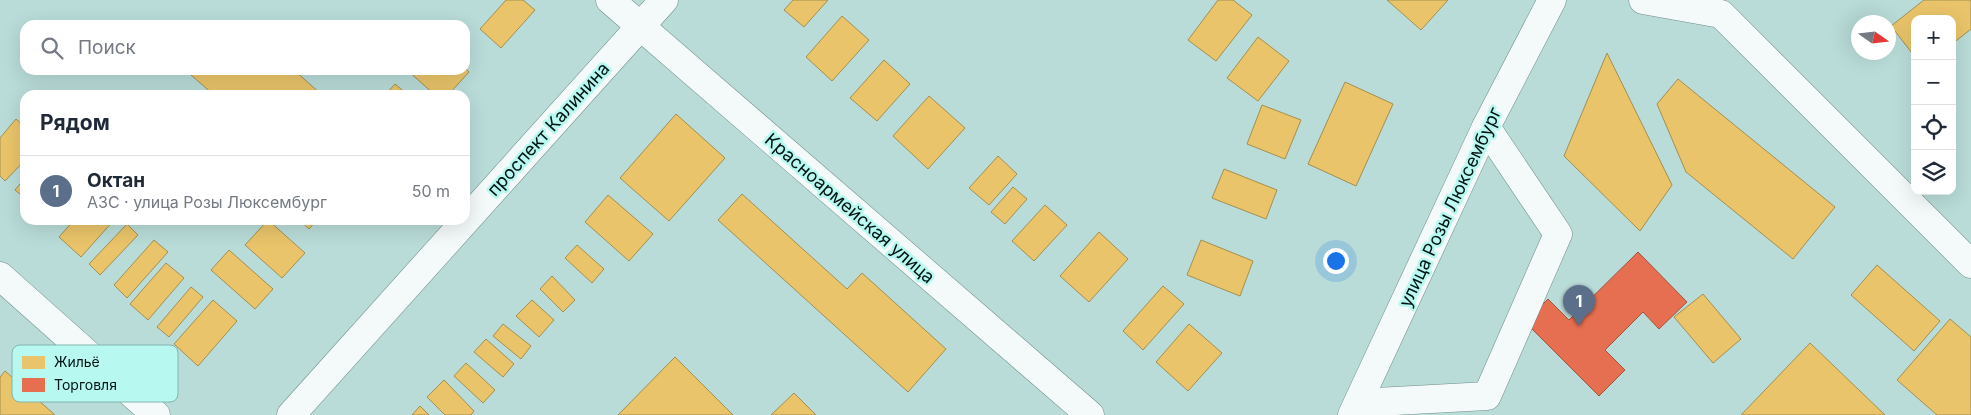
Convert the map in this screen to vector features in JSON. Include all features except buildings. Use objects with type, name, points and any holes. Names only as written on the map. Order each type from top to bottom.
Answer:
[{"type":"street","name":"Красноармейская улица","points":[[610,0],[1090,415]]},
{"type":"street","name":"проспект Калинина","points":[[470,217],[664,0]]},
{"type":"street","name":"улица Розы Люксембург","points":[[1355,409],[1486,127],[1552,0]]},
{"type":"street","points":[[1643,0],[1721,14],[1971,264]]},
{"type":"street","points":[[1355,409],[1487,396],[1558,234],[1486,127]]},
{"type":"street","name":"проспект Калинина","points":[[292,415],[462,225]]},
{"type":"street","points":[[0,276],[77,345]]},
{"type":"street","points":[[141,402],[156,415]]},
{"type":"place","name":"Октан","points":[[1579,326]]}]
